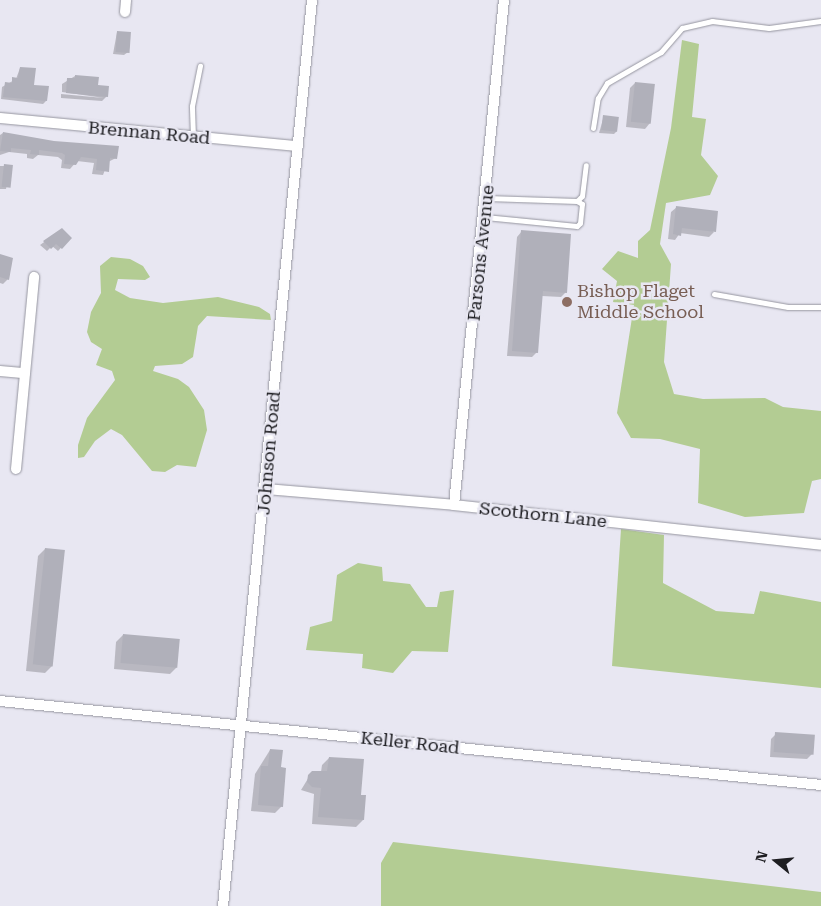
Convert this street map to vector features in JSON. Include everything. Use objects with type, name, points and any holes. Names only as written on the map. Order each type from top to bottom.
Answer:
[{"type":"street","points":[[125,12],[126,0]]},
{"type":"street","name":"Johnson Road","points":[[223,906],[312,0]]},
{"type":"street","name":"Parsons Avenue","points":[[454,505],[487,198],[504,0]]},
{"type":"street","name":"Brennan Road","points":[[0,118],[298,146]]},
{"type":"street","points":[[16,469],[34,276]]},
{"type":"street","points":[[0,371],[25,373]]},
{"type":"street","name":"Scothorn Lane","points":[[265,489],[454,505],[821,545]]},
{"type":"street","name":"Keller Road","points":[[0,701],[821,785]]},
{"type":"lane","points":[[593,128],[598,98],[607,84],[661,52],[682,28],[712,21],[769,28],[821,21]]},
{"type":"lane","points":[[193,137],[192,106],[200,66]]},
{"type":"lane","points":[[577,201],[582,196],[586,165]]},
{"type":"lane","points":[[485,217],[577,226],[580,223],[582,204],[577,201],[487,198]]},
{"type":"lane","points":[[714,294],[788,307],[821,307]]},
{"type":"green space","points":[[682,40],[699,44],[692,117],[706,119],[701,155],[718,176],[710,195],[666,203],[660,244],[671,264],[664,362],[674,394],[703,399],[765,398],[783,407],[821,411],[821,479],[812,481],[804,513],[745,517],[698,503],[700,449],[660,439],[631,438],[617,413],[634,305],[613,302],[617,281],[602,269],[618,251],[638,258],[638,241],[650,230],[671,128]]},
{"type":"green space","points":[[111,257],[130,259],[143,266],[150,277],[145,280],[118,279],[115,290],[130,298],[163,303],[218,297],[259,307],[270,314],[271,320],[207,316],[198,326],[193,357],[182,364],[155,366],[153,371],[178,379],[189,387],[204,410],[207,430],[196,467],[177,465],[165,472],[152,471],[122,435],[111,429],[95,441],[84,457],[78,458],[78,445],[87,418],[115,380],[112,371],[96,365],[102,349],[91,342],[87,332],[91,312],[101,293],[100,266]]},
{"type":"green space","points":[[621,529],[664,535],[663,583],[716,611],[754,614],[760,591],[821,602],[821,688],[612,666]]},
{"type":"green space","points":[[358,563],[382,567],[383,581],[410,584],[426,607],[437,607],[440,592],[454,590],[448,652],[412,651],[393,673],[362,668],[363,654],[306,650],[310,627],[332,621],[337,575]]},
{"type":"green space","points":[[393,842],[821,892],[821,906],[381,906],[381,863]]},
{"type":"building","points":[[117,31],[131,32],[130,53],[116,52]]},
{"type":"building","points":[[20,67],[36,68],[34,85],[49,86],[47,101],[3,97],[5,82],[12,83],[12,77],[18,78]]},
{"type":"building","points":[[75,75],[99,77],[98,85],[109,86],[108,97],[66,93],[67,78],[75,78]]},
{"type":"building","points":[[635,82],[655,84],[651,124],[631,122]]},
{"type":"building","points":[[603,115],[619,117],[617,132],[601,130]]},
{"type":"building","points":[[3,132],[54,141],[119,146],[117,159],[110,158],[109,172],[96,170],[97,159],[81,157],[76,165],[64,164],[65,155],[62,153],[39,150],[39,155],[30,154],[31,150],[11,148],[11,152],[0,151]]},
{"type":"building","points":[[4,164],[13,165],[11,188],[2,187]]},
{"type":"building","points":[[676,206],[718,211],[716,232],[682,228],[681,236],[673,234]]},
{"type":"building","points":[[62,228],[72,238],[62,249],[56,244],[51,249],[43,241]]},
{"type":"building","points":[[521,230],[571,234],[567,293],[543,291],[538,353],[512,351]]},
{"type":"building","points":[[0,254],[13,258],[9,280],[0,277]]},
{"type":"building","points":[[45,548],[65,550],[53,666],[33,664]]},
{"type":"building","points":[[123,634],[180,639],[177,668],[120,663]]},
{"type":"building","points":[[775,732],[815,735],[814,755],[774,752]]},
{"type":"building","points":[[270,749],[283,750],[281,767],[286,768],[283,807],[258,805],[261,766],[268,766]]},
{"type":"building","points":[[329,757],[364,759],[361,795],[366,795],[364,820],[318,817],[321,788],[312,787],[307,782],[308,775],[312,771],[327,771]]},
{"type":"place","name":"Bishop Flaget Middle School","points":[[567,302]]}]
